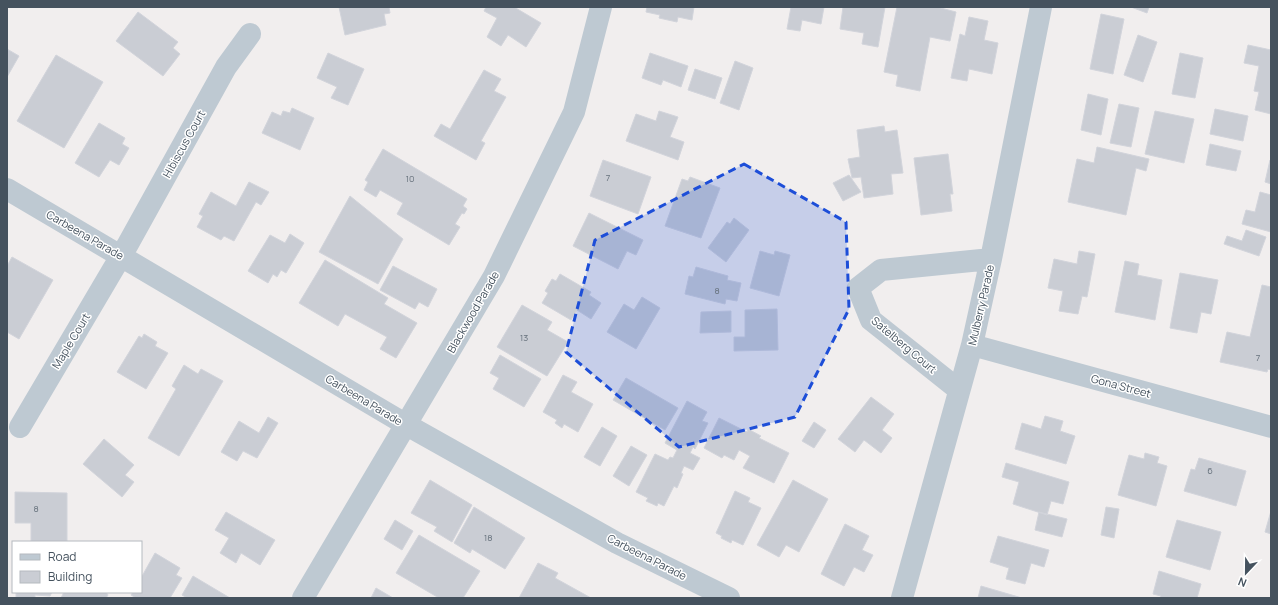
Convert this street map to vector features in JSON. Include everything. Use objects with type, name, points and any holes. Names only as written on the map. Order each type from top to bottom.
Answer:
[{"type":"street","name":"Blackwood Parade","points":[[304,598],[405,424],[494,276],[574,112],[601,7]]},
{"type":"street","name":"Mulberry Parade","points":[[902,598],[972,345],[991,259],[1041,7]]},
{"type":"street","name":"Hibiscus Court","points":[[121,256],[226,67],[250,34]]},
{"type":"street","name":"Carbeena Parade","points":[[7,189],[405,424],[617,543],[729,598]]},
{"type":"street","name":"Maple Court","points":[[20,427],[121,256]]},
{"type":"street","name":"Satelberg Court","points":[[959,390],[871,320],[858,288],[881,270],[991,259]]},
{"type":"street","name":"Gona Street","points":[[972,345],[1271,427]]},
{"type":"highlighted area","points":[[744,164],[846,222],[849,309],[795,417],[679,447],[566,352],[595,240]]},
{"type":"building","points":[[339,7],[389,7],[390,13],[384,14],[386,25],[345,35]]},
{"type":"building","points":[[486,7],[514,7],[541,23],[526,47],[508,35],[501,46],[487,37],[497,18],[484,11]]},
{"type":"building","points":[[647,7],[694,7],[692,20],[678,17],[677,22],[659,18],[660,15],[646,12]]},
{"type":"building","points":[[791,7],[824,7],[821,24],[802,20],[800,31],[787,29]]},
{"type":"building","points":[[843,7],[885,7],[878,47],[862,44],[864,33],[840,29]]},
{"type":"building","points":[[897,7],[937,7],[956,12],[950,41],[930,37],[920,91],[896,86],[898,75],[884,72]]},
{"type":"building","points":[[1131,7],[1149,7],[1147,13]]},
{"type":"building","points":[[138,12],[178,42],[173,48],[180,54],[163,76],[116,41]]},
{"type":"building","points":[[1101,14],[1124,19],[1113,74],[1090,69]]},
{"type":"building","points":[[969,17],[988,21],[984,40],[998,43],[992,74],[969,69],[967,81],[951,78],[960,34],[965,36]]},
{"type":"building","points":[[1138,35],[1157,42],[1143,82],[1124,75]]},
{"type":"building","points":[[1248,45],[1271,50],[1271,114],[1255,110],[1259,92],[1254,91],[1259,66],[1244,63]]},
{"type":"building","points":[[7,49],[19,56],[7,77]]},
{"type":"building","points":[[328,53],[364,69],[348,105],[331,98],[337,87],[317,78]]},
{"type":"building","points":[[650,53],[688,66],[681,87],[663,80],[661,85],[642,78]]},
{"type":"building","points":[[1180,53],[1203,58],[1195,98],[1172,94]]},
{"type":"building","points":[[56,55],[103,82],[64,148],[17,121]]},
{"type":"building","points":[[735,61],[753,68],[739,110],[720,103]]},
{"type":"building","points":[[695,69],[722,78],[715,99],[688,90]]},
{"type":"building","points":[[484,70],[501,79],[494,91],[506,97],[481,141],[485,143],[476,160],[434,136],[441,124],[450,129]]},
{"type":"building","points":[[1088,94],[1108,99],[1101,135],[1081,130]]},
{"type":"building","points":[[1119,104],[1139,108],[1131,147],[1110,143]]},
{"type":"building","points":[[292,108],[314,118],[300,150],[262,133],[272,112],[281,116],[283,111],[290,113]]},
{"type":"building","points":[[1215,109],[1248,116],[1243,141],[1210,134]]},
{"type":"building","points":[[659,111],[678,117],[670,137],[684,142],[678,160],[626,141],[636,114],[656,121]]},
{"type":"building","points":[[1155,111],[1194,119],[1184,163],[1145,154]]},
{"type":"building","points":[[99,123],[125,138],[122,144],[129,148],[119,165],[110,160],[99,177],[75,163]]},
{"type":"building","points":[[884,126],[885,132],[897,130],[903,173],[891,174],[893,194],[864,198],[861,177],[852,178],[848,159],[860,157],[857,130]]},
{"type":"building","points":[[1210,144],[1241,151],[1236,171],[1206,165]]},
{"type":"building","points":[[1097,147],[1149,159],[1146,171],[1136,168],[1126,215],[1068,202],[1077,159],[1094,163]]},
{"type":"building","points":[[383,149],[467,199],[463,206],[467,209],[464,214],[462,213],[455,224],[460,227],[449,245],[397,214],[403,203],[380,190],[376,197],[364,190],[368,182],[365,180]]},
{"type":"building","points":[[948,154],[953,194],[950,194],[952,211],[921,215],[914,158]]},
{"type":"building","points":[[603,160],[651,177],[638,214],[590,196]]},
{"type":"building","points":[[1271,160],[1271,184],[1265,182]]},
{"type":"building","points":[[849,175],[861,192],[843,201],[833,183]]},
{"type":"building","points":[[690,177],[720,188],[701,238],[665,226],[682,179],[688,181]]},
{"type":"building","points":[[249,182],[269,192],[261,205],[256,202],[234,241],[224,236],[221,240],[197,227],[203,216],[199,214],[211,192],[236,206]]},
{"type":"building","points":[[1260,192],[1271,195],[1271,232],[1242,224],[1246,210],[1255,212]]},
{"type":"building","points":[[350,196],[403,239],[378,284],[319,252]]},
{"type":"building","points":[[589,213],[643,240],[636,255],[627,251],[618,269],[573,246]]},
{"type":"building","points":[[734,218],[749,230],[726,262],[708,248],[727,222],[730,224]]},
{"type":"building","points":[[1246,230],[1266,237],[1259,256],[1224,244],[1227,236],[1242,241]]},
{"type":"building","points":[[290,234],[304,243],[286,273],[281,270],[277,277],[273,274],[268,283],[248,271],[270,235],[285,243]]},
{"type":"building","points":[[760,251],[774,255],[775,251],[790,255],[779,296],[750,288]]},
{"type":"building","points":[[1079,251],[1095,254],[1087,297],[1082,296],[1078,314],[1059,311],[1063,291],[1048,288],[1054,259],[1077,264]]},
{"type":"building","points":[[12,257],[53,280],[19,339],[7,332],[7,266]]},
{"type":"building","points":[[325,260],[388,298],[384,304],[417,323],[396,358],[380,349],[387,337],[345,314],[338,326],[299,303]]},
{"type":"building","points":[[1125,261],[1139,264],[1137,275],[1162,280],[1155,320],[1115,312]]},
{"type":"building","points":[[393,266],[437,289],[428,307],[419,302],[415,309],[380,290]]},
{"type":"building","points":[[696,267],[728,276],[727,280],[741,283],[737,301],[726,299],[725,304],[685,294],[689,276],[693,277]]},
{"type":"building","points":[[1180,273],[1218,280],[1211,314],[1201,312],[1197,333],[1170,328]]},
{"type":"building","points":[[560,274],[591,292],[589,295],[601,303],[591,319],[577,310],[571,320],[542,303],[548,293],[545,291],[552,279],[556,281]]},
{"type":"building","points":[[1262,285],[1271,287],[1271,370],[1268,369],[1267,372],[1220,362],[1227,332],[1250,337]]},
{"type":"building","points":[[642,297],[660,308],[636,349],[607,332],[624,304],[634,310]]},
{"type":"building","points":[[522,305],[552,322],[547,330],[568,342],[547,376],[497,347]]},
{"type":"building","points":[[777,309],[778,350],[734,351],[734,337],[745,337],[745,310]]},
{"type":"building","points":[[731,311],[731,332],[700,333],[701,312]]},
{"type":"building","points":[[144,334],[157,342],[155,346],[168,353],[146,389],[117,372],[139,336],[142,338]]},
{"type":"building","points":[[500,355],[541,379],[524,407],[493,389],[499,378],[490,373]]},
{"type":"building","points":[[184,365],[198,374],[201,369],[223,381],[179,456],[148,438],[176,389],[172,386]]},
{"type":"building","points":[[563,375],[577,382],[571,392],[593,404],[578,432],[564,424],[562,428],[555,423],[557,420],[543,412]]},
{"type":"building","points":[[626,378],[678,408],[665,430],[613,400]]},
{"type":"building","points":[[871,397],[894,414],[882,430],[892,438],[881,453],[864,440],[855,452],[838,439]]},
{"type":"building","points":[[687,401],[707,412],[702,421],[708,423],[695,449],[693,447],[690,453],[700,458],[693,470],[684,466],[681,473],[683,474],[677,488],[674,486],[664,506],[658,503],[657,506],[646,501],[648,498],[636,492],[655,454],[668,460],[670,457],[673,458],[677,450],[665,443]]},
{"type":"building","points":[[1045,416],[1063,421],[1060,431],[1075,436],[1066,464],[1015,449],[1022,423],[1041,429]]},
{"type":"building","points":[[268,417],[278,423],[257,458],[243,451],[237,461],[221,452],[239,421],[259,433]]},
{"type":"building","points":[[719,418],[747,432],[748,429],[761,436],[759,438],[789,453],[774,483],[743,468],[750,456],[739,450],[734,460],[724,455],[722,458],[704,448]]},
{"type":"building","points":[[814,422],[826,430],[814,448],[802,441]]},
{"type":"building","points":[[602,427],[617,436],[600,466],[584,457]]},
{"type":"building","points":[[104,439],[134,465],[125,475],[134,482],[122,497],[83,464]]},
{"type":"building","points":[[631,446],[647,455],[629,486],[613,476]]},
{"type":"building","points":[[1145,453],[1159,457],[1157,463],[1167,466],[1156,506],[1118,495],[1129,455],[1144,459]]},
{"type":"building","points":[[1199,458],[1246,471],[1236,506],[1184,491],[1191,469],[1195,470]]},
{"type":"building","points":[[1006,463],[1069,482],[1063,504],[1051,501],[1047,515],[1013,504],[1019,482],[1002,477]]},
{"type":"building","points":[[430,480],[472,505],[452,542],[434,531],[437,527],[411,513]]},
{"type":"building","points":[[793,480],[828,499],[799,552],[786,545],[779,557],[757,545]]},
{"type":"building","points":[[735,491],[750,498],[748,502],[761,508],[743,545],[732,540],[731,543],[721,538],[722,536],[716,533]]},
{"type":"building","points":[[15,492],[67,493],[67,541],[31,541],[31,523],[15,523]]},
{"type":"building","points":[[474,507],[525,538],[505,569],[472,549],[470,553],[454,543]]},
{"type":"building","points":[[1106,507],[1119,509],[1114,538],[1101,535]]},
{"type":"building","points":[[1271,511],[1271,534],[1265,532]]},
{"type":"building","points":[[226,512],[275,540],[260,565],[241,553],[236,563],[220,553],[229,538],[215,530]]},
{"type":"building","points":[[1039,512],[1067,519],[1062,537],[1035,530]]},
{"type":"building","points":[[395,520],[413,531],[402,550],[384,539]]},
{"type":"building","points":[[1177,520],[1221,532],[1210,570],[1166,557]]},
{"type":"building","points":[[845,524],[869,536],[862,550],[873,555],[864,572],[854,567],[844,586],[821,574]]},
{"type":"building","points":[[419,535],[480,571],[463,598],[439,598],[396,573]]},
{"type":"building","points":[[998,536],[1049,550],[1044,567],[1031,563],[1025,584],[1006,579],[1009,568],[990,562]]},
{"type":"building","points":[[155,553],[180,568],[176,575],[182,578],[170,598],[136,598],[131,595],[132,593],[142,593],[142,576]]},
{"type":"building","points":[[538,563],[558,573],[555,578],[591,598],[519,598]]},
{"type":"building","points":[[1159,571],[1201,584],[1197,598],[1160,598],[1161,596],[1153,594]]},
{"type":"building","points":[[193,576],[230,598],[187,598],[182,595]]},
{"type":"building","points":[[981,586],[1022,598],[978,598]]},
{"type":"building","points":[[376,588],[393,598],[371,598]]},
{"type":"building","points":[[16,593],[52,593],[50,596],[35,595],[35,598],[16,598]]},
{"type":"building","points":[[64,593],[107,593],[108,595],[106,598],[61,598]]}]
